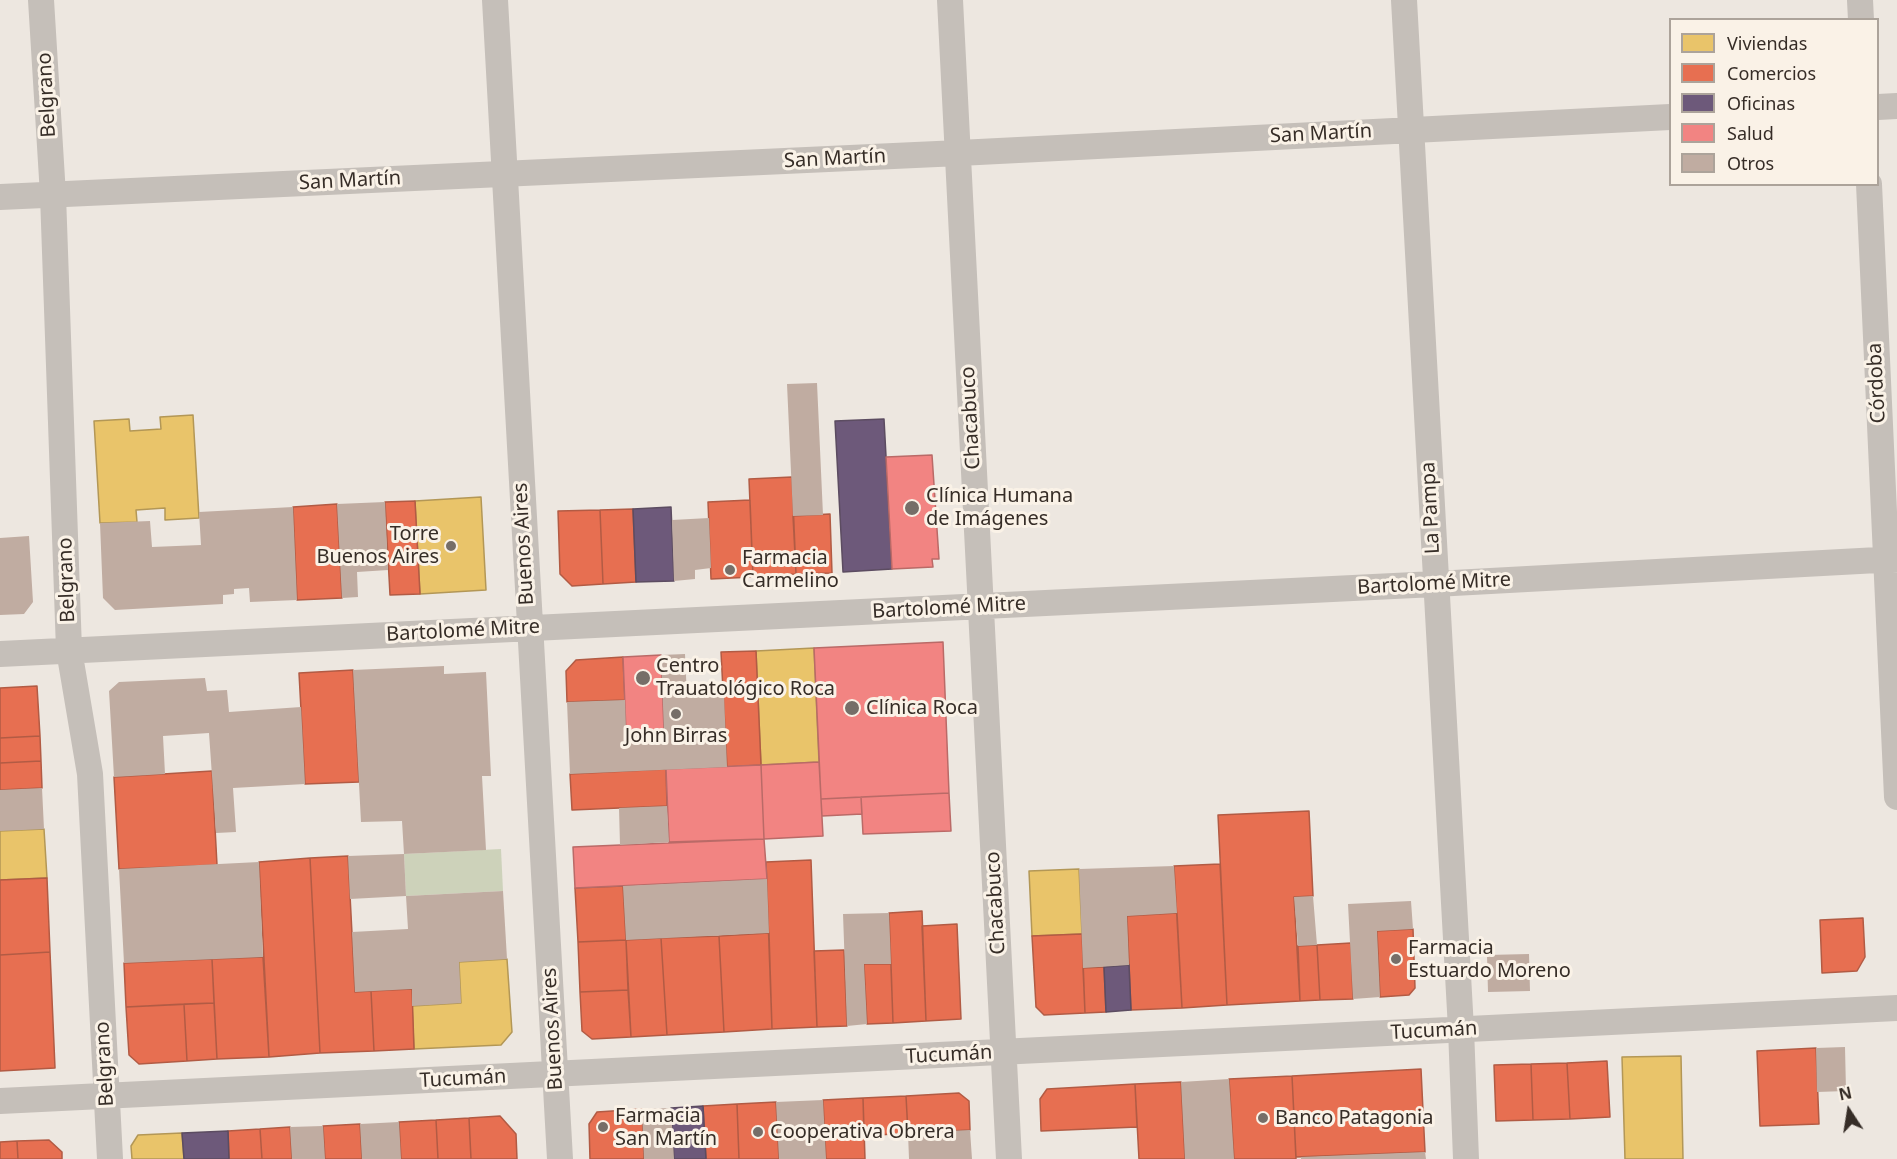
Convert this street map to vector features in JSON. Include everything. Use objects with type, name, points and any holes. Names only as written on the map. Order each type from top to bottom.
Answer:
[{"type":"street","name":"Belgrano","points":[[42,0],[53,195],[69,650],[90,774],[110,1159]]},
{"type":"street","name":"Buenos Aires","points":[[495,0],[528,628],[560,1159]]},
{"type":"street","name":"Chacabuco","points":[[950,0],[1009,1159]]},
{"type":"street","name":"La Pampa","points":[[1404,0],[1461,1029],[1466,1159]]},
{"type":"street","points":[[1860,0],[1861,18]]},
{"type":"street","points":[[1879,107],[1897,106]]},
{"type":"street","name":"San Martín","points":[[0,197],[959,153],[1669,117]]},
{"type":"street","name":"Córdoba","points":[[1869,186],[1891,560],[1897,797]]},
{"type":"street","name":"Bartolomé Mitre","points":[[0,654],[1891,560]]},
{"type":"street","name":"Tucumán","points":[[0,1101],[1897,1008]]},
{"type":"green space","points":[[501,849],[503,891],[406,896],[404,854]]},
{"type":"building: Viviendas","points":[[193,415],[199,518],[165,520],[165,508],[136,510],[137,522],[100,523],[94,421],[129,419],[130,431],[161,429],[160,417]]},
{"type":"building: Viviendas","name":"Torre Buenos Aires","points":[[481,497],[486,590],[420,594],[415,501]]},
{"type":"building: Viviendas","points":[[814,648],[819,762],[761,765],[756,651]]},
{"type":"building: Viviendas","points":[[44,829],[47,878],[0,880],[0,831]]},
{"type":"building: Viviendas","points":[[1079,869],[1082,934],[1032,936],[1029,871]]},
{"type":"building: Viviendas","points":[[507,959],[512,1032],[501,1045],[414,1049],[412,1006],[461,1003],[459,962]]},
{"type":"building: Viviendas","points":[[1681,1056],[1683,1159],[1625,1159],[1622,1057]]},
{"type":"building: Viviendas","points":[[182,1133],[184,1159],[132,1159],[131,1146],[138,1135]]},
{"type":"building: Comercios","points":[[792,477],[796,574],[753,577],[749,479]]},
{"type":"building: Comercios","points":[[750,500],[753,577],[711,579],[708,502]]},
{"type":"building: Comercios","points":[[415,501],[420,594],[390,595],[385,502]]},
{"type":"building: Comercios","points":[[337,504],[342,598],[297,600],[293,507]]},
{"type":"building: Comercios","points":[[633,509],[636,582],[603,584],[600,510]]},
{"type":"building: Comercios","points":[[600,510],[603,584],[572,586],[560,574],[558,511]]},
{"type":"building: Comercios","points":[[830,514],[832,573],[796,574],[793,516]]},
{"type":"building: Comercios","points":[[756,651],[761,765],[727,767],[721,652]]},
{"type":"building: Comercios","points":[[623,657],[625,700],[567,702],[566,671],[576,660]]},
{"type":"building: Comercios","points":[[353,670],[359,782],[305,784],[299,673]]},
{"type":"building: Comercios","points":[[37,686],[40,736],[0,738],[0,688]]},
{"type":"building: Comercios","points":[[40,736],[41,761],[0,763],[0,738]]},
{"type":"building: Comercios","points":[[41,761],[42,788],[0,790],[0,763]]},
{"type":"building: Comercios","points":[[666,769],[667,806],[572,810],[570,774]]},
{"type":"building: Comercios","points":[[212,771],[217,865],[119,869],[114,777]]},
{"type":"building: Comercios","points":[[1309,811],[1313,896],[1294,897],[1300,1001],[1227,1005],[1218,815]]},
{"type":"building: Comercios","points":[[348,856],[355,992],[371,991],[374,1051],[320,1053],[310,858]]},
{"type":"building: Comercios","points":[[310,858],[320,1053],[269,1057],[259,862]]},
{"type":"building: Comercios","points":[[811,860],[817,1027],[772,1029],[766,862]]},
{"type":"building: Comercios","points":[[1220,864],[1227,1005],[1182,1008],[1174,866]]},
{"type":"building: Comercios","points":[[47,878],[50,952],[0,955],[0,880]]},
{"type":"building: Comercios","points":[[623,886],[626,940],[578,942],[575,888]]},
{"type":"building: Comercios","points":[[922,911],[926,1021],[893,1023],[889,913]]},
{"type":"building: Comercios","points":[[1177,913],[1182,1008],[1131,1010],[1127,916]]},
{"type":"building: Comercios","points":[[1863,918],[1865,957],[1857,971],[1822,973],[1820,920]]},
{"type":"building: Comercios","points":[[957,924],[961,1019],[926,1021],[922,926]]},
{"type":"building: Comercios","name":"Farmacia Estuardo Moreno","points":[[1413,929],[1415,988],[1409,995],[1380,997],[1377,931]]},
{"type":"building: Comercios","points":[[769,933],[772,1029],[724,1032],[719,936]]},
{"type":"building: Comercios","points":[[1082,934],[1085,1013],[1044,1015],[1036,1007],[1032,936]]},
{"type":"building: Comercios","points":[[719,936],[724,1032],[667,1035],[661,938]]},
{"type":"building: Comercios","points":[[661,938],[667,1035],[631,1037],[626,940]]},
{"type":"building: Comercios","points":[[626,940],[628,990],[580,992],[578,942]]},
{"type":"building: Comercios","points":[[1351,943],[1353,999],[1320,1000],[1317,945]]},
{"type":"building: Comercios","points":[[1317,945],[1320,1000],[1300,1001],[1298,946]]},
{"type":"building: Comercios","points":[[844,950],[847,1026],[817,1027],[814,951]]},
{"type":"building: Comercios","points":[[50,952],[55,1068],[0,1071],[0,955]]},
{"type":"building: Comercios","points":[[263,957],[269,1057],[217,1059],[212,959]]},
{"type":"building: Comercios","points":[[212,959],[214,1003],[126,1007],[124,963]]},
{"type":"building: Comercios","points":[[864,964],[891,964],[893,1023],[867,1024]]},
{"type":"building: Comercios","points":[[1104,967],[1106,1012],[1085,1013],[1083,968]]},
{"type":"building: Comercios","points":[[412,989],[414,1049],[374,1051],[371,991]]},
{"type":"building: Comercios","points":[[628,990],[631,1037],[592,1039],[582,1031],[580,992]]},
{"type":"building: Comercios","points":[[214,1003],[217,1059],[187,1061],[184,1004]]},
{"type":"building: Comercios","points":[[184,1004],[187,1061],[139,1064],[129,1055],[126,1007]]},
{"type":"building: Comercios","points":[[1816,1048],[1819,1124],[1760,1126],[1757,1051]]},
{"type":"building: Comercios","points":[[1607,1061],[1610,1117],[1570,1119],[1567,1063]]},
{"type":"building: Comercios","points":[[1567,1063],[1570,1119],[1533,1120],[1531,1064]]},
{"type":"building: Comercios","points":[[1531,1064],[1533,1120],[1496,1121],[1494,1065]]},
{"type":"building: Comercios","points":[[1421,1069],[1425,1152],[1296,1157],[1292,1076]]},
{"type":"building: Comercios","name":"Banco Patagonia","points":[[1292,1076],[1296,1159],[1234,1159],[1229,1079]]},
{"type":"building: Comercios","points":[[1181,1082],[1185,1159],[1139,1159],[1135,1084]]},
{"type":"building: Comercios","points":[[1135,1084],[1137,1127],[1041,1131],[1040,1099],[1047,1089]]},
{"type":"building: Comercios","points":[[959,1093],[969,1101],[970,1130],[908,1133],[906,1096]]},
{"type":"building: Comercios","points":[[906,1096],[908,1133],[864,1136],[863,1098]]},
{"type":"building: Comercios","points":[[863,1098],[865,1159],[826,1159],[823,1100]]},
{"type":"building: Comercios","name":"Cooperativa Obrera","points":[[776,1102],[779,1159],[739,1159],[737,1104]]},
{"type":"building: Comercios","points":[[737,1104],[739,1159],[706,1159],[703,1106]]},
{"type":"building: Comercios","points":[[642,1109],[644,1159],[590,1159],[589,1124],[597,1112]]},
{"type":"building: Comercios","points":[[500,1116],[516,1134],[517,1159],[471,1159],[469,1118]]},
{"type":"building: Comercios","points":[[469,1118],[471,1159],[438,1159],[436,1120]]},
{"type":"building: Comercios","points":[[436,1120],[438,1159],[401,1159],[399,1122]]},
{"type":"building: Comercios","points":[[360,1124],[362,1159],[325,1159],[323,1126]]},
{"type":"building: Comercios","points":[[290,1127],[292,1159],[262,1159],[260,1129]]},
{"type":"building: Comercios","points":[[260,1129],[262,1159],[229,1159],[228,1131]]},
{"type":"building: Comercios","points":[[49,1140],[62,1152],[62,1159],[18,1159],[17,1141]]},
{"type":"building: Comercios","points":[[17,1141],[18,1159],[0,1159],[0,1142]]},
{"type":"building: Oficinas","points":[[884,419],[892,569],[843,572],[835,421]]},
{"type":"building: Oficinas","points":[[671,507],[674,581],[636,582],[633,509]]},
{"type":"building: Oficinas","points":[[1129,965],[1131,1010],[1106,1012],[1104,967]]},
{"type":"building: Oficinas","points":[[703,1106],[706,1159],[674,1159],[671,1108]]},
{"type":"building: Oficinas","points":[[228,1131],[229,1159],[184,1159],[182,1133]]},
{"type":"building: Salud","name":"Clínica Humana de Imágenes","points":[[932,455],[939,559],[932,559],[933,567],[892,569],[886,457]]},
{"type":"building: Salud","points":[[943,642],[949,793],[821,799],[814,648]]},
{"type":"building: Salud","name":"Centro Trauatológico Roca","points":[[661,655],[664,730],[626,732],[623,657]]},
{"type":"building: Salud","points":[[819,762],[823,836],[764,839],[761,765]]},
{"type":"building: Salud","points":[[761,765],[764,839],[669,842],[666,769]]},
{"type":"building: Salud","points":[[949,793],[951,831],[863,834],[861,797]]},
{"type":"building: Salud","points":[[861,797],[862,814],[822,816],[821,799]]},
{"type":"building: Salud","points":[[764,839],[767,879],[575,888],[573,847]]},
{"type":"building: Otros","points":[[817,383],[823,515],[793,516],[787,384]]},
{"type":"building: Otros","points":[[385,502],[388,570],[357,572],[358,597],[342,598],[337,504]]},
{"type":"building: Otros","points":[[293,507],[297,600],[250,602],[249,588],[234,589],[234,594],[223,595],[223,604],[115,610],[103,598],[100,523],[150,521],[152,547],[201,545],[199,512]]},
{"type":"building: Otros","points":[[709,518],[711,568],[695,570],[695,579],[674,581],[672,520]]},
{"type":"building: Otros","points":[[29,536],[33,602],[24,614],[0,615],[0,538]]},
{"type":"building: Otros","points":[[685,654],[687,697],[724,695],[727,767],[570,774],[567,702],[625,700],[626,732],[664,730],[661,655]]},
{"type":"building: Otros","points":[[444,666],[444,674],[486,672],[491,776],[482,776],[486,850],[404,854],[402,821],[361,822],[353,670]]},
{"type":"building: Otros","points":[[205,678],[207,691],[227,690],[229,712],[301,707],[305,784],[233,788],[236,832],[216,833],[209,733],[163,736],[165,774],[114,777],[109,691],[119,682]]},
{"type":"building: Otros","points":[[42,788],[44,829],[0,831],[0,790]]},
{"type":"building: Otros","points":[[667,806],[669,842],[620,845],[619,808]]},
{"type":"building: Otros","points":[[404,854],[406,896],[350,899],[348,856]]},
{"type":"building: Otros","points":[[259,862],[263,957],[124,963],[119,869]]},
{"type":"building: Otros","points":[[1174,866],[1177,913],[1127,916],[1129,965],[1083,968],[1079,869]]},
{"type":"building: Otros","points":[[767,879],[769,933],[626,940],[623,886]]},
{"type":"building: Otros","points":[[503,891],[507,959],[459,962],[461,1003],[412,1006],[412,989],[355,992],[352,932],[408,929],[406,896]]},
{"type":"building: Otros","points":[[1313,896],[1317,945],[1298,946],[1294,897]]},
{"type":"building: Otros","points":[[1411,901],[1413,929],[1377,931],[1380,997],[1353,999],[1348,904]]},
{"type":"building: Otros","points":[[889,913],[891,964],[864,964],[867,1024],[847,1026],[843,914]]},
{"type":"building: Otros","points":[[1529,954],[1530,991],[1488,992],[1487,955]]},
{"type":"building: Otros","points":[[1845,1047],[1846,1091],[1817,1092],[1816,1048]]},
{"type":"building: Otros","points":[[1229,1079],[1234,1159],[1185,1159],[1181,1082]]},
{"type":"building: Otros","points":[[823,1100],[826,1159],[779,1159],[776,1102]]},
{"type":"building: Otros","points":[[671,1108],[674,1159],[644,1159],[642,1109]]},
{"type":"building: Otros","points":[[399,1122],[401,1159],[362,1159],[360,1124]]},
{"type":"building: Otros","points":[[323,1126],[325,1159],[292,1159],[290,1127]]},
{"type":"building: Otros","points":[[970,1130],[972,1159],[909,1159],[908,1133]]},
{"type":"building: Otros","points":[[1425,1152],[1426,1159],[1301,1159],[1301,1157]]},
{"type":"place","name":"Clínica Humana de Imágenes","points":[[912,508]]},
{"type":"place","name":"Torre Buenos Aires","points":[[451,546]]},
{"type":"place","name":"Farmacia Carmelino","points":[[730,570]]},
{"type":"place","name":"Centro Trauatológico Roca","points":[[643,678]]},
{"type":"place","name":"Clínica Roca","points":[[852,708]]},
{"type":"place","name":"John Birras","points":[[676,714]]},
{"type":"place","name":"Farmacia Estuardo Moreno","points":[[1396,959]]},
{"type":"place","name":"Banco Patagonia","points":[[1263,1118]]},
{"type":"place","name":"Farmacia San Martín","points":[[603,1127]]},
{"type":"place","name":"Cooperativa Obrera","points":[[758,1132]]}]
